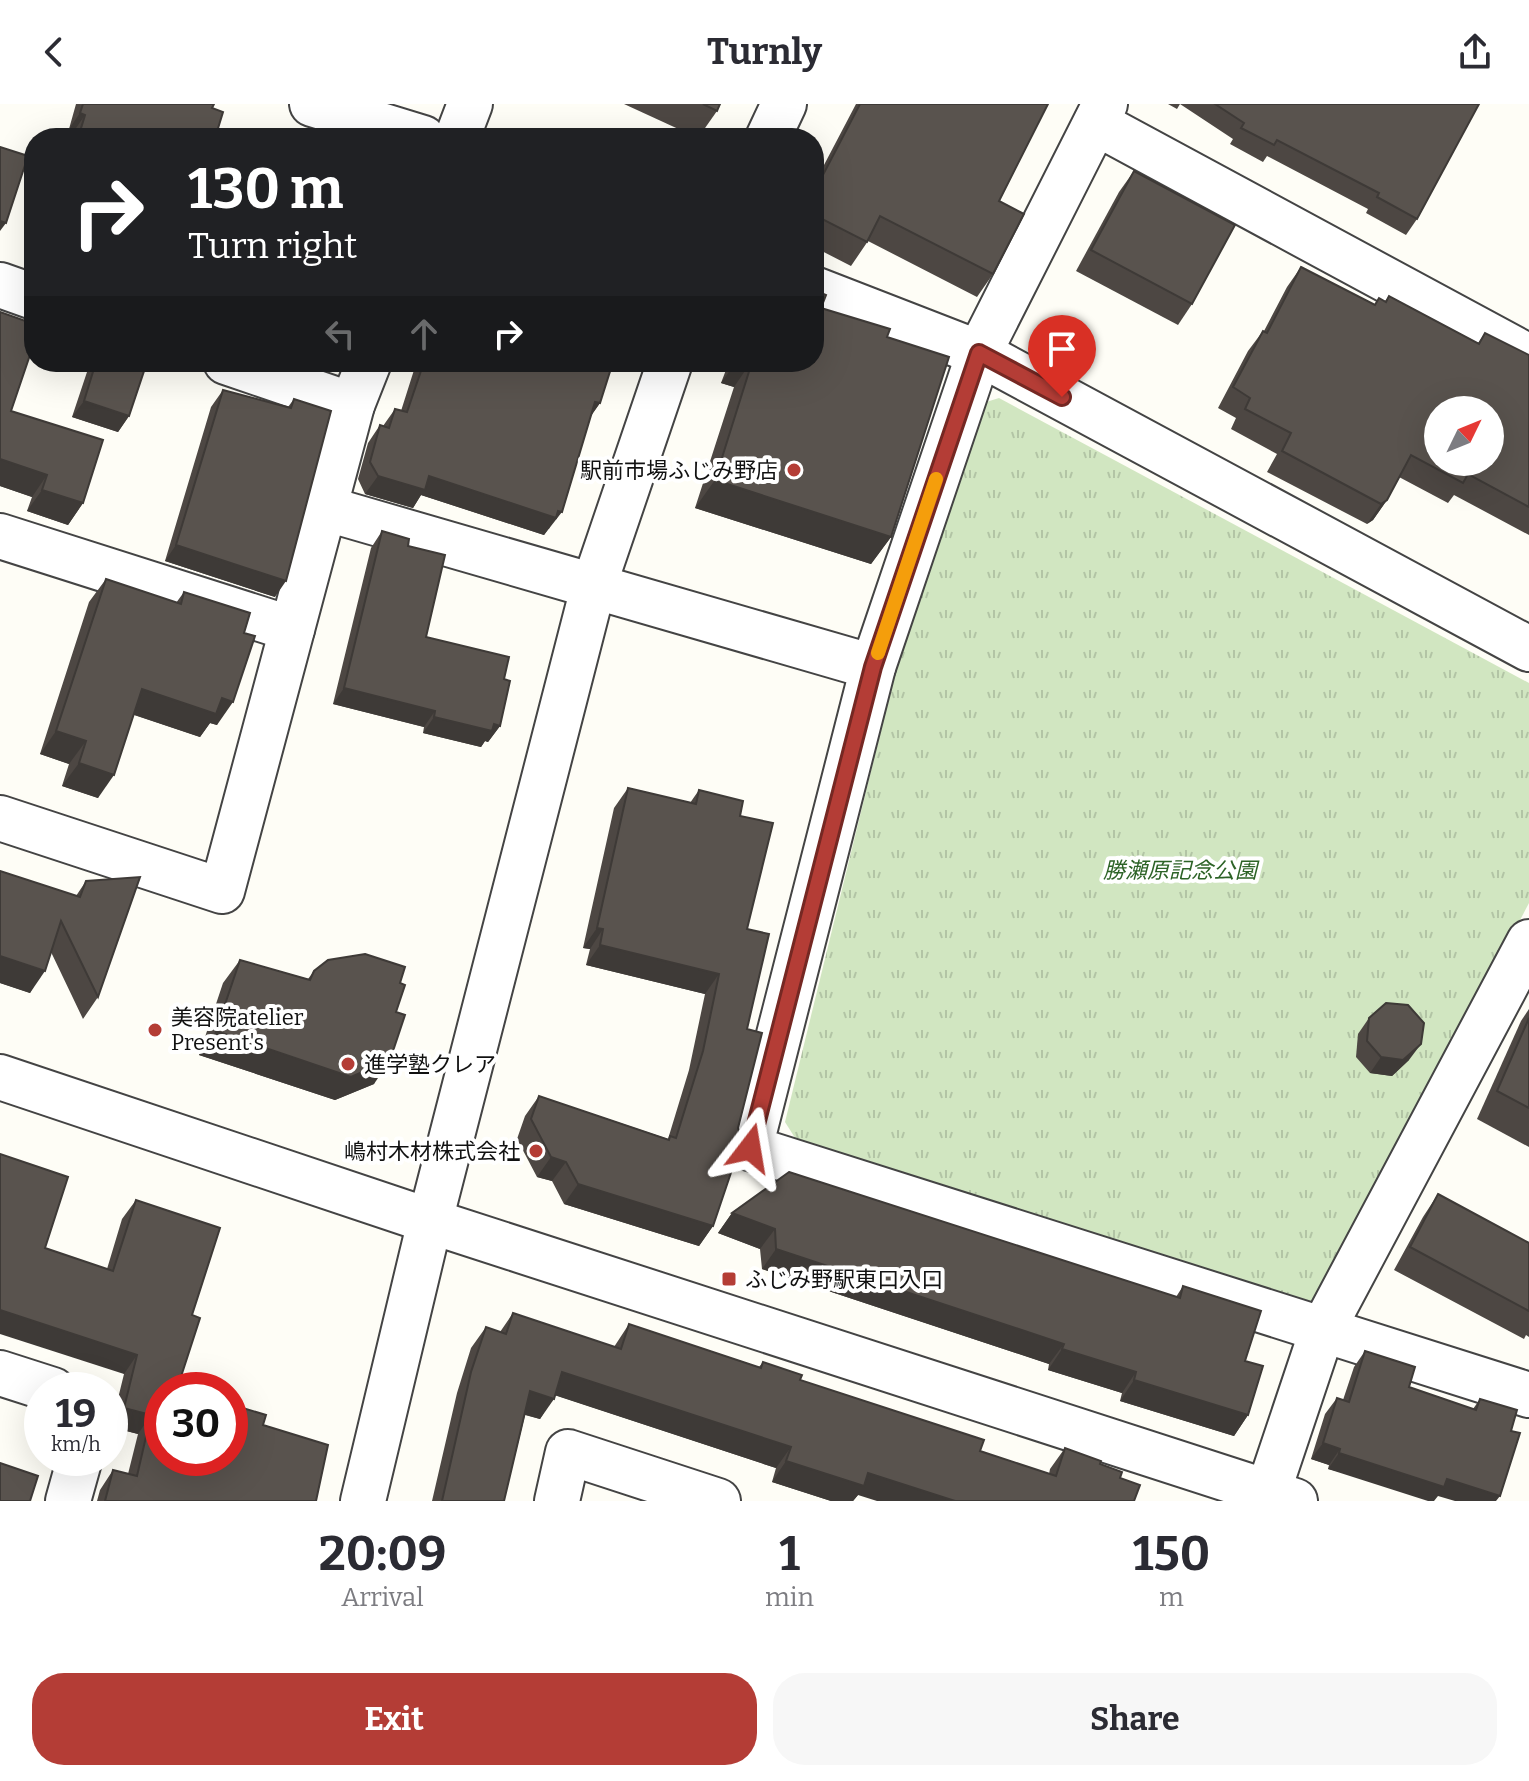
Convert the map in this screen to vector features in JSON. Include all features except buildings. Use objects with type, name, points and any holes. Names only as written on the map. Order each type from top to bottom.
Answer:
[{"type":"street","points":[[312,104],[390,128]]},
{"type":"street","points":[[461,128],[470,104]]},
{"type":"street","points":[[773,128],[784,104]]},
{"type":"street","points":[[1529,357],[1100,114],[979,353],[873,667],[750,1148],[1529,1395]]},
{"type":"street","points":[[0,285],[24,293]]},
{"type":"street","points":[[824,293],[979,353],[1529,649]]},
{"type":"street","points":[[255,372],[352,405]]},
{"type":"street","points":[[0,818],[222,891],[352,405],[365,372]]},
{"type":"street","points":[[363,1501],[430,1221],[593,588],[667,372]]},
{"type":"street","points":[[324,508],[873,667]]},
{"type":"street","points":[[0,536],[292,629]]},
{"type":"street","points":[[0,1077],[1276,1498],[1322,1331],[1529,942]]},
{"type":"street","points":[[0,1373],[24,1381]]},
{"type":"street","points":[[557,1501],[568,1452],[718,1501]]},
{"type":"street","points":[[68,1501],[75,1476]]},
{"type":"green space","name":"勝瀬原記念公園","points":[[999,398],[1529,683],[1529,903],[1321,1296],[1307,1304],[797,1141],[785,1122],[895,673],[983,403]]},
{"type":"slow traffic","points":[[878,653],[936,479]]},
{"type":"place","name":"駅前市場ふじみ野店","points":[[794,470]]},
{"type":"place","name":"美容院atelier Present's","points":[[155,1030]]},
{"type":"place","name":"進学塾クレア","points":[[348,1064]]},
{"type":"place","name":"嶋村木材株式会社","points":[[536,1151]]},
{"type":"place","name":"ふじみ野駅東口入口","points":[[729,1279]]},
{"type":"route","points":[[750,1148],[873,667],[979,353],[1062,397]]}]
